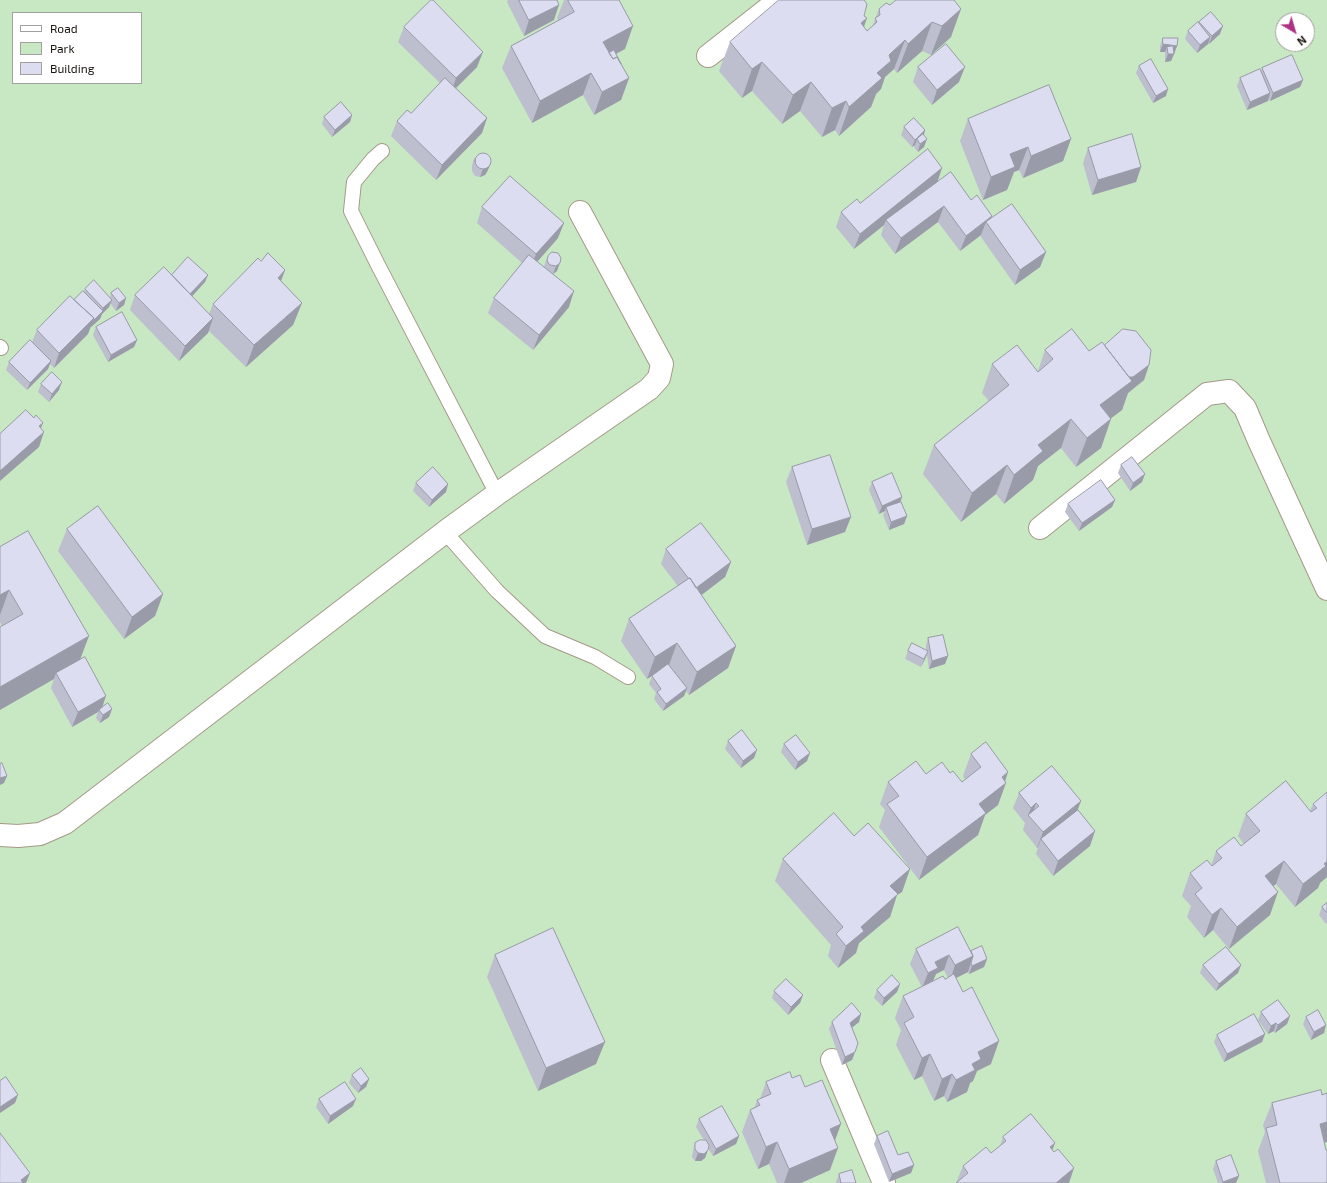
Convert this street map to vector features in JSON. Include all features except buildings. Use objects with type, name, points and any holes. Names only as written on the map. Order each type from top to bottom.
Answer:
[{"type":"street","points":[[708,56],[779,0]]},
{"type":"street","points":[[0,835],[18,836],[40,834],[65,823],[445,532],[497,494],[649,389],[659,378],[662,364],[580,212]]},
{"type":"street","points":[[1040,528],[1207,394],[1229,391],[1245,408],[1327,589]]},
{"type":"street","points":[[832,1060],[884,1183]]},
{"type":"lane","points":[[382,151],[373,159],[354,182],[351,211],[386,282],[497,494]]},
{"type":"lane","points":[[445,532],[497,591],[545,636],[595,657],[628,677]]},
{"type":"green space","points":[[0,0],[1327,0],[1327,1183],[0,1183]]}]
